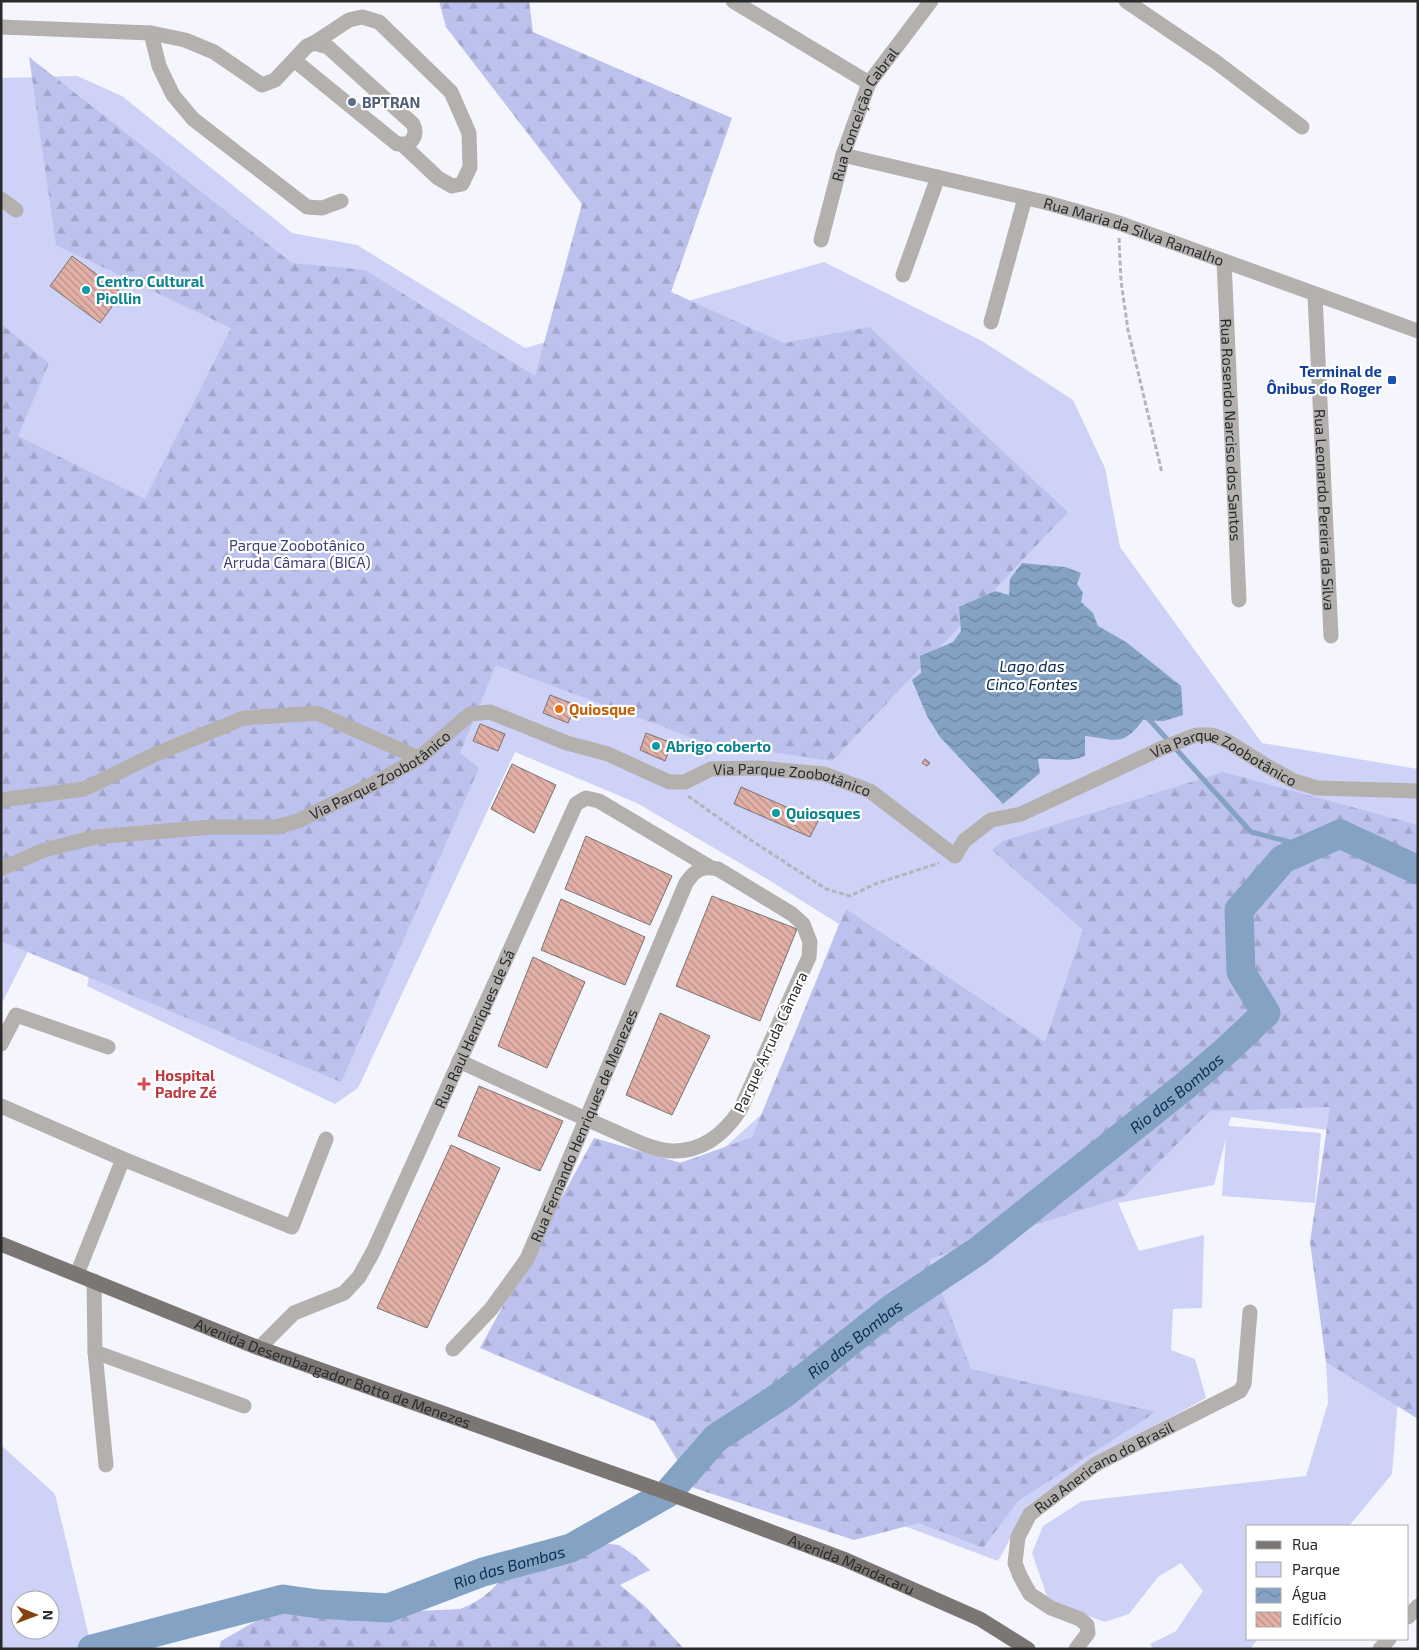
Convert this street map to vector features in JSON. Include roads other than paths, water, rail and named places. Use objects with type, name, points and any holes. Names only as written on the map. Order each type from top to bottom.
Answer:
[{"type":"main road","name":"Avenida Desembargador Botto de Menezes","points":[[1,1244],[259,1348],[668,1493]]},
{"type":"main road","name":"Avenida Mandacaru","points":[[668,1493],[846,1560],[909,1587],[980,1619],[1028,1649]]},
{"type":"street","points":[[733,1],[869,83]]},
{"type":"street","name":"Rua Conceição Cabral","points":[[821,240],[843,155],[869,83],[931,1]]},
{"type":"street","points":[[1126,1],[1216,62],[1302,127]]},
{"type":"street","points":[[1,28],[151,32],[186,40],[214,52],[262,84],[275,80],[294,60],[308,46],[349,20],[362,16],[379,22],[451,92],[469,133],[470,167],[462,184],[452,186],[438,178],[403,145],[387,136],[294,60]]},
{"type":"street","points":[[151,32],[159,66],[172,96],[193,119],[307,207],[322,208],[341,201]]},
{"type":"street","points":[[314,43],[328,47],[413,124],[416,129],[414,139],[403,145]]},
{"type":"street","name":"Rua Maria da Silva Ramalho","points":[[843,155],[1026,198],[1119,223],[1418,331]]},
{"type":"street","points":[[903,275],[938,177]]},
{"type":"street","points":[[991,322],[1026,198]]},
{"type":"street","points":[[1,200],[16,210]]},
{"type":"street","name":"Rua Rosendo Narciso dos Santos","points":[[1224,261],[1239,600]]},
{"type":"street","name":"Rua Leonardo Pereira da Silva","points":[[1315,295],[1331,636]]},
{"type":"street","name":"Via Parque Zoobotânico","points":[[1,869],[44,850],[96,837],[203,828],[276,827],[298,821],[371,786],[419,758],[470,714],[490,712],[567,743],[608,754],[669,782],[685,782],[711,769],[758,768],[824,774],[870,791],[955,856],[964,841],[991,820],[1021,814],[1160,749],[1196,735],[1220,738],[1294,781],[1318,788],[1418,791]]},
{"type":"street","points":[[1,800],[84,789],[156,754],[244,718],[317,714],[419,758]]},
{"type":"street","name":"Rua Raul Henriques de Sá","points":[[259,1348],[294,1313],[344,1293],[359,1277],[373,1252],[576,804],[586,798],[599,801],[708,866]]},
{"type":"street","name":"Rua Fernando Henriques de Menezes","points":[[453,1348],[491,1309],[527,1259],[686,883],[699,868],[708,866]]},
{"type":"street","name":"Parque Arruda Câmara","points":[[459,1061],[652,1147],[672,1151],[693,1148],[709,1141],[727,1128],[740,1110],[809,958],[810,942],[804,924],[792,914],[718,869],[708,866]]},
{"type":"street","points":[[1,1044],[13,1017],[16,1015],[108,1047]]},
{"type":"street","points":[[1,1106],[123,1159],[292,1227],[326,1139]]},
{"type":"street","points":[[77,1274],[123,1159]]},
{"type":"street","points":[[94,1281],[95,1352],[106,1465]]},
{"type":"street","name":"Rua Anericano do Brasil","points":[[1076,1649],[1088,1633],[1087,1625],[1080,1619],[1051,1608],[1030,1594],[1020,1576],[1016,1563],[1018,1537],[1030,1514],[1096,1464],[1240,1391],[1244,1384],[1250,1312]]},
{"type":"street","points":[[95,1352],[244,1406]]},
{"type":"street","points":[[1409,1616],[1418,1606]]},
{"type":"water","name":"Lago das Cinco Fontes","points":[[1022,563],[1065,567],[1081,573],[1077,584],[1083,593],[1081,602],[1093,613],[1098,626],[1126,642],[1181,686],[1183,715],[1164,721],[1143,720],[1129,735],[1118,740],[1085,736],[1085,756],[1079,758],[1067,760],[1038,759],[1040,773],[1003,804],[940,737],[927,716],[912,680],[921,673],[920,656],[953,642],[961,631],[959,607],[995,591],[1009,595],[1010,579]]},
{"type":"waterway","points":[[1146,716],[1251,832],[1309,847]]},
{"type":"waterway","name":"Rio das Bombas","points":[[92,1649],[283,1599],[318,1604],[388,1608],[483,1572],[571,1548],[668,1493],[716,1438],[785,1393],[891,1309],[978,1251],[1185,1086],[1266,1013],[1241,972],[1239,910],[1283,859],[1340,834],[1418,870]]},
{"type":"place","name":"BPTRAN","points":[[352,102]]},
{"type":"place","name":"Centro Cultural Piollin","points":[[86,290]]},
{"type":"place","name":"Terminal de Ônibus do Roger","points":[[1392,380]]},
{"type":"place","name":"Quiosque","points":[[559,709]]},
{"type":"place","name":"Abrigo coberto","points":[[656,746]]},
{"type":"place","name":"Quiosques","points":[[776,813]]},
{"type":"place","name":"Hospital Padre Zé","points":[[144,1084]]},
{"type":"park label","name":"Parque Zoobotânico Arruda Câmara (BICA)","points":[[297,554]]}]
